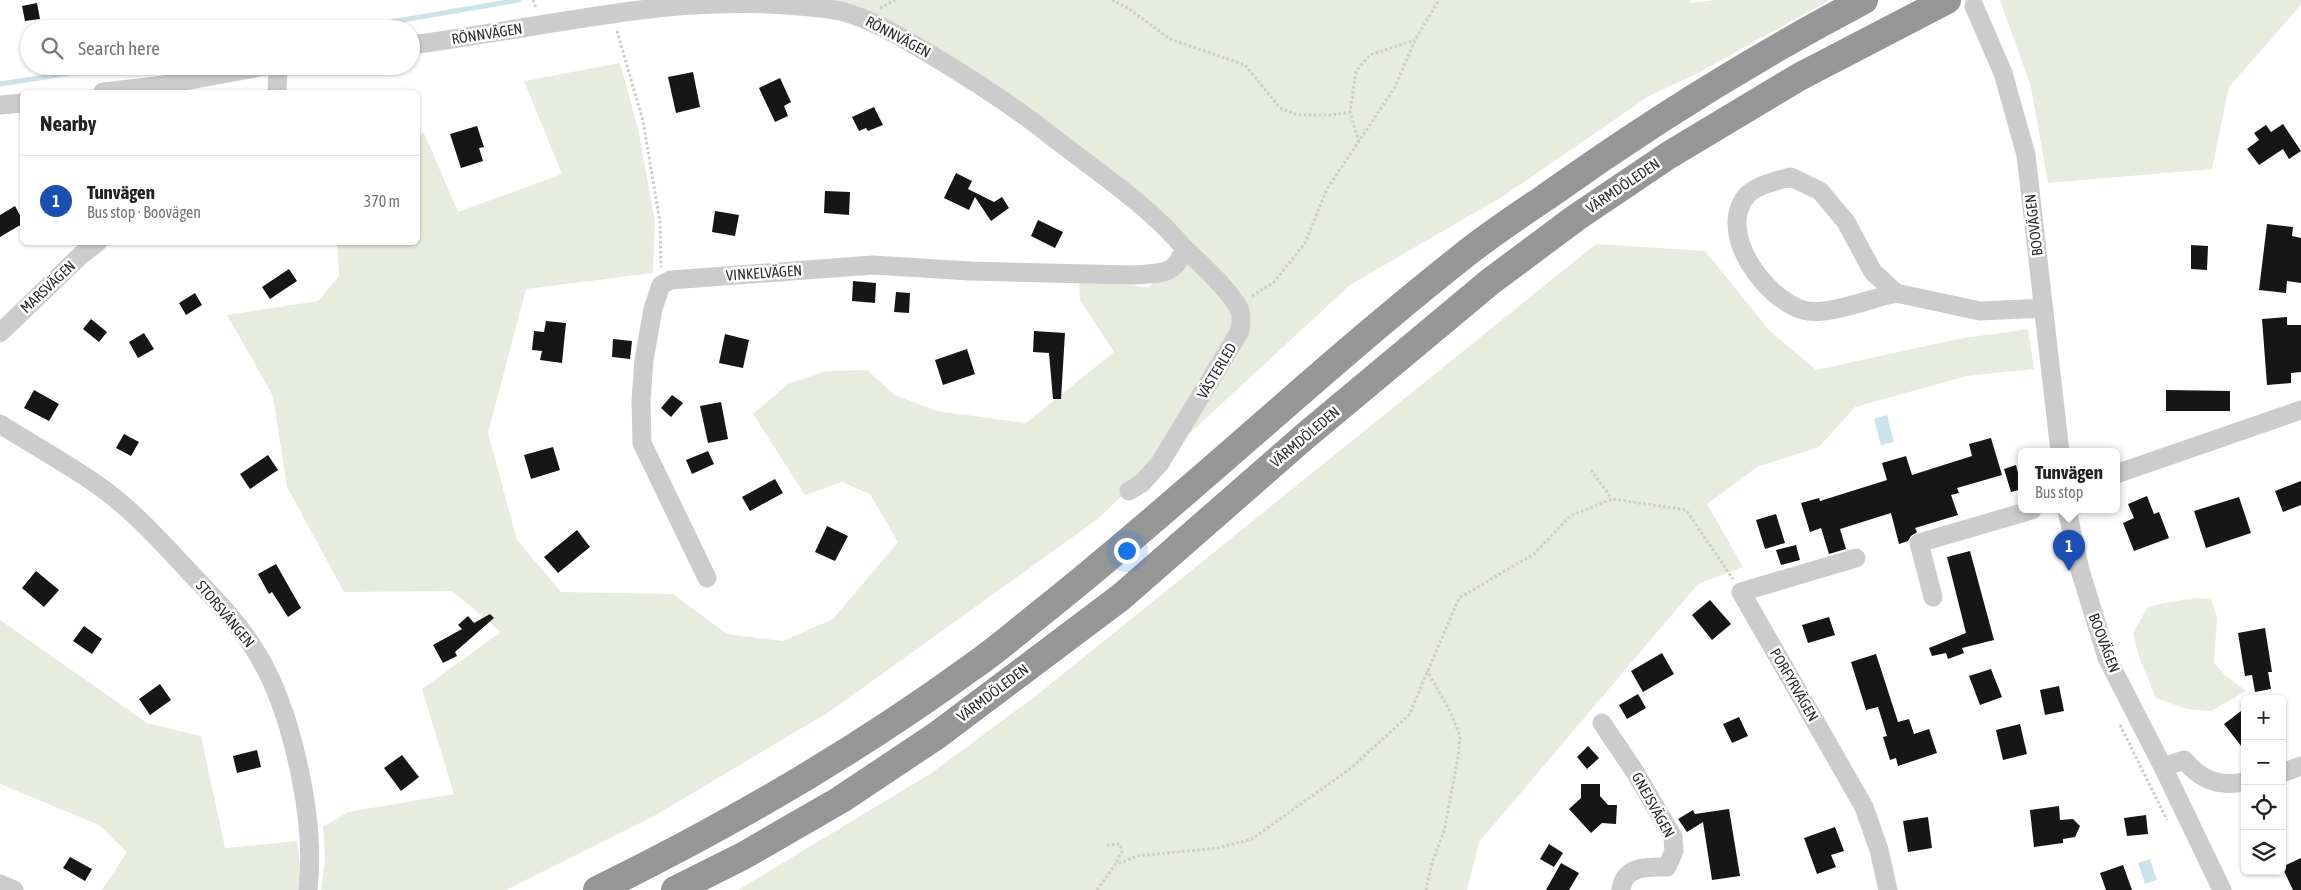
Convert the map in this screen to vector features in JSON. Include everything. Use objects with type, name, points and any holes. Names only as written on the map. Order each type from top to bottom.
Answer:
[{"type":"highway","points":[[597,890],[665,857],[806,777],[891,724],[960,676],[1126,545],[1352,348],[1465,254],[1584,170],[1682,105],[1788,40],[1864,0]]},
{"type":"highway","name":"VÄRMDÖLEDEN","points":[[675,890],[742,856],[840,800],[944,730],[1121,597],[1304,438],[1468,300],[1577,217],[1669,154],[1799,77],[1947,0]]},
{"type":"street","name":"RÖNNVÄGEN","points":[[420,44],[612,14],[679,6],[755,1],[812,5],[841,11],[876,23],[1015,108],[1133,201],[1168,230],[1184,248]]},
{"type":"street","name":"BOOVÄGEN","points":[[1974,6],[2004,73],[2026,155],[2060,448]]},
{"type":"street","points":[[121,90],[157,86],[215,75]]},
{"type":"street","points":[[277,90],[278,75]]},
{"type":"street","points":[[0,105],[20,103]]},
{"type":"street","points":[[1896,293],[1873,272],[1846,222],[1820,191],[1791,177],[1764,185],[1744,197],[1737,214],[1737,232],[1745,254],[1759,277],[1776,294],[1803,310],[1821,313],[1896,293],[1980,311],[2044,308]]},
{"type":"street","name":"MARSVÄGEN","points":[[0,333],[94,245]]},
{"type":"street","points":[[1184,248],[1209,271],[1236,305]]},
{"type":"street","name":"VINKELVÄGEN","points":[[661,285],[671,280],[873,265],[970,271],[1158,274],[1170,271],[1176,266],[1184,248]]},
{"type":"street","points":[[661,285],[653,309],[644,360],[641,401],[642,443],[707,578]]},
{"type":"street","name":"VÄSTERLED","points":[[1129,491],[1142,483],[1160,463],[1236,339],[1241,321],[1240,312],[1236,305]]},
{"type":"street","points":[[2120,473],[2301,410]]},
{"type":"street","name":"STORSVÄNGEN","points":[[0,424],[100,486],[141,520],[211,595],[253,646],[274,687],[294,742],[308,831],[308,890]]},
{"type":"street","points":[[1933,597],[1918,544],[2022,513]]},
{"type":"street","name":"BOOVÄGEN","points":[[2068,513],[2080,570],[2107,658],[2163,767],[2222,890]]},
{"type":"street","points":[[1741,592],[1856,558]]},
{"type":"street","name":"PORFYRVÄGEN","points":[[1741,592],[1864,807],[1880,850],[1888,890]]},
{"type":"street","name":"GNEJSVÄGEN","points":[[1602,723],[1636,772],[1673,837],[1674,851],[1668,867],[1644,867],[1632,871],[1623,880],[1621,890]]},
{"type":"street","points":[[2163,767],[2184,760],[2196,774],[2216,783],[2241,783]]},
{"type":"street","points":[[2286,772],[2301,766]]},
{"type":"street","points":[[0,884],[14,890]]},
{"type":"path","points":[[1112,0],[1128,8],[1170,39],[1245,65],[1280,108],[1297,115],[1332,115],[1350,112]]},
{"type":"path","points":[[1236,305],[1274,282],[1305,243],[1327,189],[1395,87],[1415,40],[1439,0]]},
{"type":"path","points":[[612,14],[643,121],[660,222],[661,285]]},
{"type":"path","points":[[1359,143],[1350,112],[1356,70],[1370,54],[1415,40]]},
{"type":"path","points":[[1591,470],[1612,499]]},
{"type":"path","points":[[1115,865],[1136,856],[1218,848],[1252,839],[1352,768],[1409,715],[1459,598],[1534,554],[1570,516],[1612,499],[1686,510],[1716,552],[1741,592]]},
{"type":"path","points":[[1426,890],[1432,863],[1444,831],[1458,758],[1460,736],[1450,711],[1427,671]]},
{"type":"path","points":[[1097,890],[1122,852],[1120,844],[1107,845]]},
{"type":"shaded area","points":[[836,0],[1690,0],[1691,3],[1716,0],[1829,0],[1700,72],[1649,96],[1505,195],[1350,285],[1095,521],[829,712],[654,816],[506,890],[321,890],[325,860],[323,827],[348,812],[454,794],[422,689],[501,632],[452,591],[344,592],[287,487],[273,396],[227,315],[318,301],[339,276],[337,245],[420,245],[420,135],[424,133],[458,212],[562,174],[524,81],[620,63],[638,128],[655,222],[653,273],[526,289],[488,433],[517,540],[561,592],[673,594],[727,634],[783,641],[833,619],[898,542],[870,494],[842,482],[805,495],[753,414],[788,384],[826,371],[867,370],[895,395],[937,411],[1026,423],[1114,352],[1080,300],[1079,281],[1150,287],[1186,235],[1026,108],[895,24]]},
{"type":"shaded area","points":[[2000,0],[2301,0],[2301,5],[2229,87],[2212,169],[2048,183],[2031,87]]},
{"type":"shaded area","points":[[1596,244],[1705,251],[1770,331],[1816,370],[1958,339],[2028,329],[2034,369],[1967,376],[1855,407],[1819,447],[1757,467],[1707,504],[1743,567],[1698,584],[1479,842],[1467,890],[738,890],[930,774],[1037,695]]},
{"type":"shaded area","points":[[2197,598],[2211,599],[2217,618],[2214,663],[2226,676],[2246,691],[2211,711],[2187,709],[2156,698],[2139,657],[2133,634],[2147,608],[2163,603]]},
{"type":"shaded area","points":[[0,620],[147,723],[201,736],[225,848],[297,841],[302,880],[299,890],[102,890],[127,852],[99,825],[0,784]]},
{"type":"water","points":[[1887,415],[1894,442],[1881,445],[1874,419]]},
{"type":"water","points":[[2150,859],[2157,880],[2145,884],[2138,863]]},
{"type":"building","points":[[37,3],[40,19],[25,20],[22,6]]},
{"type":"building","points":[[693,72],[700,107],[676,113],[668,77]]},
{"type":"building","points":[[780,78],[791,102],[784,106],[788,116],[775,122],[759,88]]},
{"type":"building","points":[[874,107],[883,125],[868,131],[866,128],[859,131],[852,117]]},
{"type":"building","points":[[2283,124],[2301,151],[2289,159],[2283,149],[2259,165],[2247,149],[2259,140],[2254,133],[2266,125],[2271,132]]},
{"type":"building","points":[[477,126],[484,147],[479,148],[483,161],[461,168],[450,134]]},
{"type":"building","points":[[956,173],[972,181],[968,189],[994,202],[1002,197],[1009,208],[991,221],[975,197],[969,210],[944,198]]},
{"type":"building","points":[[825,191],[850,192],[849,215],[824,213]]},
{"type":"building","points":[[15,206],[20,215],[20,225],[0,237],[0,215]]},
{"type":"building","points":[[715,211],[739,215],[735,236],[712,232]]},
{"type":"building","points":[[1038,220],[1063,232],[1055,248],[1031,236]]},
{"type":"building","points":[[2267,224],[2293,227],[2292,236],[2301,238],[2301,283],[2287,281],[2286,293],[2259,290]]},
{"type":"building","points":[[2191,245],[2208,246],[2207,270],[2191,269]]},
{"type":"building","points":[[289,269],[297,281],[270,299],[262,287]]},
{"type":"building","points":[[853,281],[876,283],[875,303],[852,301]]},
{"type":"building","points":[[896,292],[910,293],[909,313],[894,312]]},
{"type":"building","points":[[195,293],[202,305],[186,315],[179,303]]},
{"type":"building","points":[[2287,317],[2287,325],[2301,325],[2301,372],[2291,373],[2291,383],[2267,385],[2262,319]]},
{"type":"building","points":[[91,319],[107,332],[99,342],[83,329]]},
{"type":"building","points":[[546,321],[566,323],[562,363],[540,360],[542,351],[532,350],[534,331],[544,332]]},
{"type":"building","points":[[1034,331],[1065,333],[1061,399],[1053,399],[1049,353],[1033,352]]},
{"type":"building","points":[[144,333],[154,349],[138,358],[129,342]]},
{"type":"building","points":[[725,334],[749,340],[743,368],[719,363]]},
{"type":"building","points":[[613,339],[632,341],[630,359],[612,357]]},
{"type":"building","points":[[967,349],[975,374],[943,385],[935,360]]},
{"type":"building","points":[[34,390],[59,404],[49,421],[24,408]]},
{"type":"building","points":[[2166,390],[2230,391],[2230,411],[2166,411]]},
{"type":"building","points":[[672,395],[683,403],[671,417],[661,408]]},
{"type":"building","points":[[721,402],[728,439],[708,443],[700,406]]},
{"type":"building","points":[[124,434],[139,442],[131,456],[116,448]]},
{"type":"building","points":[[1991,438],[2002,475],[1957,488],[1959,493],[1951,495],[1958,515],[1915,528],[1917,532],[1908,541],[1899,544],[1891,513],[1840,529],[1846,549],[1829,554],[1821,528],[1810,532],[1801,503],[1819,498],[1820,501],[1887,480],[1882,463],[1906,456],[1912,475],[1972,456],[1969,444]]},
{"type":"building","points":[[553,447],[560,470],[531,479],[524,455]]},
{"type":"building","points":[[708,451],[714,464],[692,474],[686,460]]},
{"type":"building","points":[[268,455],[278,470],[250,489],[240,474]]},
{"type":"building","points":[[2016,465],[2018,490],[2011,492],[2004,469]]},
{"type":"building","points":[[775,479],[783,493],[750,511],[742,497]]},
{"type":"building","points":[[2301,481],[2301,505],[2283,512],[2275,491]]},
{"type":"building","points":[[2147,496],[2154,514],[2159,512],[2169,538],[2134,551],[2123,523],[2134,518],[2128,504]]},
{"type":"building","points":[[2239,497],[2251,533],[2206,548],[2194,511]]},
{"type":"building","points":[[1776,514],[1785,543],[1765,549],[1756,520]]},
{"type":"building","points":[[827,526],[848,536],[835,561],[815,552]]},
{"type":"building","points":[[577,530],[590,547],[558,573],[544,557]]},
{"type":"building","points":[[1796,545],[1800,560],[1781,565],[1776,550]]},
{"type":"building","points":[[1970,551],[1994,640],[1962,648],[1964,653],[1948,659],[1946,653],[1932,656],[1929,648],[1966,633],[1947,557]]},
{"type":"building","points":[[276,564],[301,608],[288,617],[272,592],[269,594],[258,574]]},
{"type":"building","points":[[36,571],[59,590],[44,607],[22,588]]},
{"type":"building","points":[[1710,600],[1731,624],[1712,640],[1692,615]]},
{"type":"building","points":[[490,614],[494,618],[455,652],[457,656],[443,663],[433,645],[462,629],[458,625],[468,616],[474,623]]},
{"type":"building","points":[[1829,617],[1835,635],[1808,643],[1802,625]]},
{"type":"building","points":[[84,626],[102,639],[92,654],[73,641]]},
{"type":"building","points":[[2265,628],[2272,672],[2268,672],[2271,689],[2255,692],[2252,675],[2245,676],[2238,633]]},
{"type":"building","points":[[1662,653],[1674,674],[1643,692],[1631,671]]},
{"type":"building","points":[[1876,654],[1898,722],[1909,719],[1914,734],[1929,729],[1937,753],[1898,766],[1896,758],[1890,760],[1883,737],[1887,736],[1878,707],[1866,710],[1851,662]]},
{"type":"building","points":[[1991,669],[2002,697],[1980,705],[1969,676]]},
{"type":"building","points":[[160,684],[171,700],[150,715],[139,699]]},
{"type":"building","points":[[2059,686],[2064,711],[2045,715],[2040,690]]},
{"type":"building","points":[[1638,694],[1646,708],[1627,719],[1619,705]]},
{"type":"building","points":[[2241,711],[2241,746],[2224,724]]},
{"type":"building","points":[[1739,717],[1748,736],[1732,743],[1723,724]]},
{"type":"building","points":[[2020,724],[2027,754],[2003,760],[1996,730]]},
{"type":"building","points":[[1588,746],[1599,758],[1587,769],[1577,757]]},
{"type":"building","points":[[257,750],[261,767],[237,773],[233,756]]},
{"type":"building","points":[[402,755],[419,777],[401,791],[384,768]]},
{"type":"building","points":[[1581,784],[1600,784],[1600,796],[1608,805],[1617,805],[1616,824],[1602,823],[1591,833],[1569,809],[1581,798]]},
{"type":"building","points":[[2059,806],[2060,820],[2073,819],[2080,826],[2075,837],[2063,839],[2063,843],[2034,847],[2030,810]]},
{"type":"building","points":[[1729,809],[1740,876],[1712,880],[1703,822],[1687,832],[1678,819],[1693,810],[1695,814]]},
{"type":"building","points":[[2146,815],[2148,834],[2127,836],[2124,818]]},
{"type":"building","points":[[1928,817],[1932,848],[1908,852],[1903,821]]},
{"type":"building","points":[[1835,827],[1844,851],[1831,855],[1836,867],[1817,874],[1804,838]]},
{"type":"building","points":[[1549,844],[1563,853],[1554,867],[1540,859]]},
{"type":"building","points":[[70,857],[92,869],[85,881],[63,868]]},
{"type":"building","points":[[2301,858],[2301,890],[2293,890],[2286,875],[2286,865]]},
{"type":"building","points":[[1561,863],[1579,873],[1569,890],[1546,890]]},
{"type":"building","points":[[2123,865],[2132,890],[2106,890],[2100,873]]},
{"type":"waterway","points":[[403,20],[519,0]]},
{"type":"waterway","points":[[0,84],[58,75]]},
{"type":"place","name":"Tunvägen","points":[[2069,571]]}]
